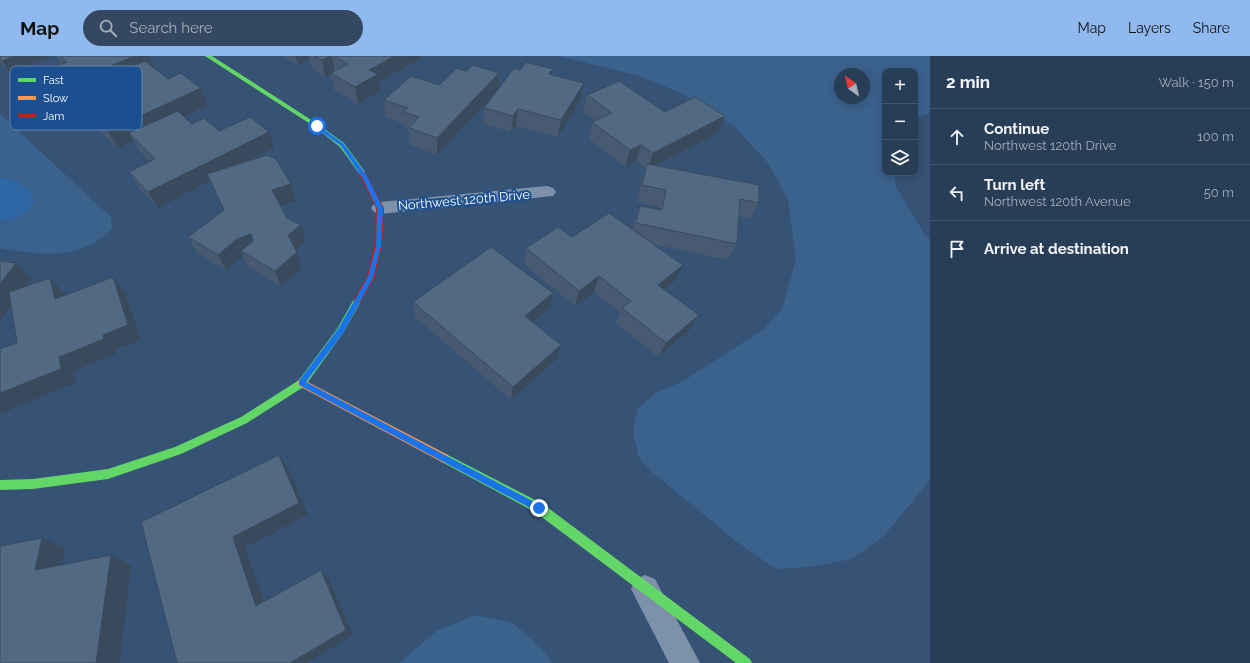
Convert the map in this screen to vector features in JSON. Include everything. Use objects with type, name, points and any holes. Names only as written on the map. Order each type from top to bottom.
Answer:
[{"type":"street","name":"Northwest 120th Drive","points":[[0,485],[32,484],[108,474],[169,453],[244,420],[302,383],[340,331],[371,277],[378,246],[380,208],[365,176],[342,145],[317,126],[208,56]]},
{"type":"street","name":"Northwest 120th Drive","points":[[380,208],[547,192]]},
{"type":"street","points":[[302,383],[539,508],[746,663]]},
{"type":"street","points":[[644,588],[685,663]]},
{"type":"shaded area","points":[[558,56],[930,56],[930,113],[918,118],[918,68],[882,68],[882,176],[894,176],[896,187],[925,235],[930,239],[930,480],[884,536],[852,559],[810,567],[776,569],[737,542],[653,473],[639,458],[633,433],[637,409],[656,393],[683,381],[764,329],[783,307],[796,259],[788,200],[768,163],[734,126],[681,93],[639,76]]},
{"type":"shaded area","points":[[0,114],[10,123],[10,130],[17,130],[111,217],[112,229],[100,239],[88,246],[74,251],[45,254],[0,248],[0,220],[6,221],[16,219],[25,214],[35,201],[29,190],[22,183],[0,177]]},
{"type":"shaded area","points":[[0,177],[21,183],[32,195],[35,201],[25,214],[16,219],[6,221],[0,220]]},
{"type":"shaded area","points":[[476,615],[513,623],[541,648],[553,663],[399,663],[438,630]]},
{"type":"building","points":[[0,56],[15,56],[2,61]]},
{"type":"building","points":[[61,56],[134,56],[110,66],[57,66],[67,62]]},
{"type":"building","points":[[314,56],[330,56],[322,60]]},
{"type":"building","points":[[334,56],[394,56],[369,70],[378,74],[355,87],[331,73],[348,64]]},
{"type":"building","points":[[145,61],[168,79],[181,73],[201,88],[142,115],[142,66],[133,66]]},
{"type":"building","points":[[526,62],[553,69],[549,74],[584,83],[561,120],[518,109],[513,116],[484,108],[514,68],[520,70]]},
{"type":"building","points":[[473,65],[499,73],[437,138],[409,128],[419,117],[404,112],[408,108],[384,100],[411,76],[439,85],[457,68],[466,71]]},
{"type":"building","points":[[619,81],[665,112],[695,97],[725,116],[653,153],[641,145],[630,150],[592,122],[612,113],[587,95]]},
{"type":"building","points":[[178,111],[192,124],[204,118],[219,131],[250,117],[269,132],[148,192],[129,172],[155,159],[129,133],[136,130],[142,130],[142,127]]},
{"type":"building","points":[[267,155],[276,159],[291,184],[272,190],[287,218],[301,225],[288,235],[297,252],[275,271],[241,251],[253,241],[251,234],[237,239],[218,255],[188,237],[224,210],[207,174]]},
{"type":"building","points":[[647,164],[759,185],[759,203],[740,199],[737,244],[636,223],[640,206],[662,210],[666,190],[642,185]]},
{"type":"building","points":[[609,213],[683,265],[658,285],[699,315],[666,343],[622,308],[631,301],[599,276],[579,291],[526,248],[558,227],[572,237]]},
{"type":"building","points":[[491,247],[553,293],[525,316],[561,345],[513,387],[413,302]]},
{"type":"building","points":[[0,261],[16,263],[0,284]]},
{"type":"building","points":[[113,277],[128,325],[103,335],[104,339],[59,357],[61,369],[0,393],[0,349],[17,343],[9,292],[50,278],[55,299]]},
{"type":"building","points":[[279,455],[299,503],[233,537],[256,606],[321,570],[346,630],[290,663],[177,663],[141,522]]},
{"type":"building","points":[[42,538],[35,570],[111,555],[96,663],[0,663],[0,546]]},
{"type":"traffic: fast","points":[[208,56],[317,126],[342,145],[363,174]]},
{"type":"traffic: fast","points":[[0,485],[33,484],[108,474],[177,451],[244,420],[302,383],[340,331],[357,301]]},
{"type":"traffic: fast","points":[[444,458],[539,508],[746,663]]},
{"type":"traffic: slow","points":[[302,383],[444,458]]},
{"type":"traffic: jam","points":[[357,301],[371,277],[378,246],[380,208],[363,174]]},
{"type":"route","points":[[317,126],[342,145],[365,176],[380,208],[378,246],[371,277],[340,331],[302,383],[539,508]]}]
